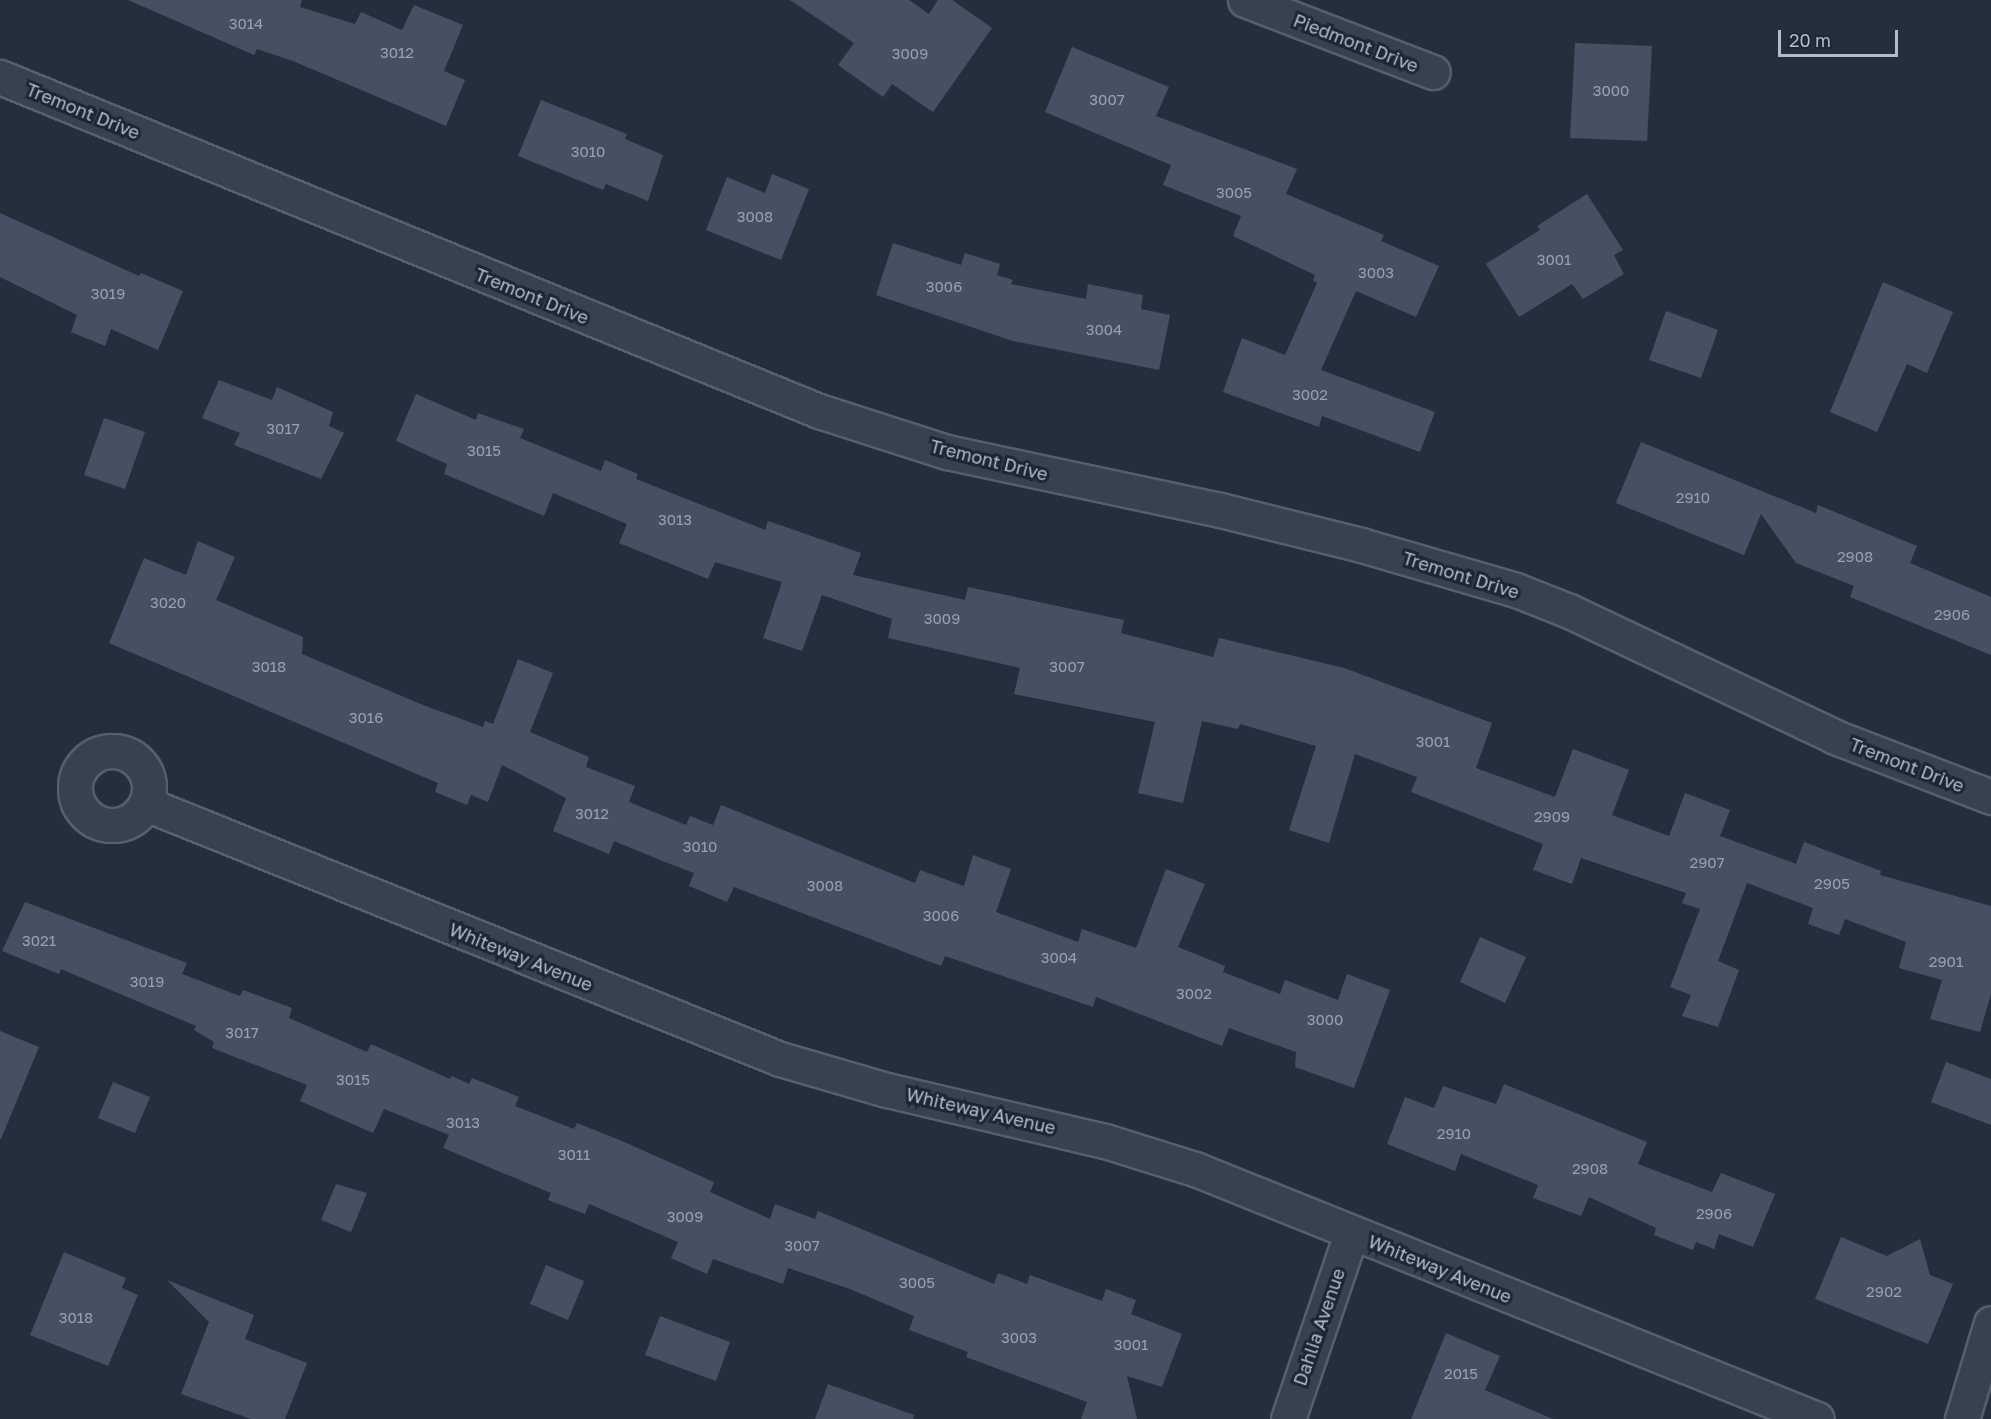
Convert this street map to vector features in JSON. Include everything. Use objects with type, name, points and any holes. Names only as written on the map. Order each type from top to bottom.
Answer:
[{"type":"street","name":"Piedmont Drive","points":[[1245,0],[1433,72]]},
{"type":"street","name":"Tremont Drive","points":[[0,77],[819,411],[947,452],[1241,515],[1360,545],[1516,590],[1569,611],[1835,737],[1991,797]]},
{"type":"street","name":"Whiteway Avenue","points":[[146,804],[780,1059],[887,1090],[1105,1141],[1195,1169],[1351,1234],[1817,1419]]},
{"type":"street","name":"Dahlia Avenue","points":[[1288,1419],[1351,1234]]},
{"type":"street","points":[[1962,1419],[1991,1323]]},
{"type":"building","points":[[128,0],[302,0],[300,7],[355,24],[361,12],[402,30],[414,5],[463,25],[444,71],[465,80],[446,126],[293,61],[257,49],[254,55]]},
{"type":"building","points":[[790,0],[909,0],[929,14],[938,0],[952,0],[992,28],[933,112],[892,84],[883,97],[838,65],[854,43]]},
{"type":"building","points":[[1575,43],[1652,46],[1647,141],[1570,138]]},
{"type":"building","points":[[1072,47],[1169,87],[1156,116],[1297,169],[1286,194],[1384,235],[1381,241],[1439,266],[1416,317],[1356,291],[1321,370],[1435,412],[1420,452],[1322,416],[1319,427],[1223,392],[1242,338],[1285,355],[1317,283],[1313,281],[1315,275],[1233,236],[1241,216],[1163,185],[1171,165],[1045,112]]},
{"type":"building","points":[[541,100],[627,134],[625,139],[663,155],[648,201],[606,184],[603,190],[518,156]]},
{"type":"building","points":[[772,174],[809,189],[781,260],[706,230],[727,177],[765,193]]},
{"type":"building","points":[[1587,194],[1623,250],[1614,255],[1624,274],[1583,299],[1572,284],[1519,317],[1486,264],[1540,230],[1537,226]]},
{"type":"building","points":[[0,213],[139,276],[141,273],[183,291],[158,350],[111,329],[105,346],[71,332],[77,315],[0,277]]},
{"type":"building","points":[[893,243],[961,265],[965,253],[1000,264],[997,275],[1013,280],[1011,284],[1086,299],[1088,284],[1143,295],[1141,309],[1170,315],[1159,370],[1013,341],[876,295]]},
{"type":"building","points":[[1883,282],[1953,312],[1927,373],[1907,364],[1877,432],[1830,412]]},
{"type":"building","points":[[1666,311],[1718,330],[1701,378],[1649,360]]},
{"type":"building","points":[[219,380],[272,400],[277,387],[333,412],[329,426],[344,433],[321,479],[234,445],[240,433],[202,418]]},
{"type":"building","points":[[416,394],[476,420],[478,413],[524,429],[520,438],[601,471],[605,460],[638,474],[636,479],[765,530],[768,521],[861,553],[853,575],[965,600],[968,587],[1124,620],[1121,633],[1213,657],[1219,638],[1344,668],[1492,723],[1476,768],[1555,797],[1573,749],[1629,770],[1612,815],[1669,836],[1685,793],[1730,810],[1720,836],[1796,864],[1804,842],[1881,871],[1880,875],[1991,906],[1991,994],[1980,1032],[1930,1019],[1942,980],[1899,968],[1906,942],[1845,919],[1839,935],[1808,924],[1813,908],[1747,883],[1718,961],[1739,970],[1718,1027],[1682,1016],[1691,995],[1670,987],[1700,909],[1682,903],[1686,893],[1581,858],[1572,884],[1533,870],[1543,844],[1411,792],[1417,777],[1355,754],[1329,843],[1289,830],[1316,746],[1240,724],[1238,729],[1202,721],[1183,803],[1138,793],[1155,722],[1014,694],[1020,668],[888,638],[892,619],[822,595],[802,651],[763,638],[782,582],[715,562],[708,579],[619,543],[627,524],[553,493],[544,516],[444,474],[447,464],[396,441]]},
{"type":"building","points":[[104,418],[145,432],[125,489],[84,475]]},
{"type":"building","points":[[1641,442],[1816,513],[1818,505],[1917,546],[1910,563],[1991,597],[1991,655],[1850,597],[1854,586],[1796,563],[1761,514],[1744,555],[1616,503]]},
{"type":"building","points":[[198,541],[235,557],[216,600],[303,637],[302,654],[423,705],[483,727],[485,721],[493,724],[518,659],[553,673],[530,732],[589,757],[586,767],[635,786],[629,802],[686,825],[690,816],[713,825],[721,805],[915,883],[920,870],[964,886],[973,855],[1011,869],[996,912],[1078,942],[1082,929],[1136,948],[1166,869],[1205,884],[1178,947],[1225,966],[1223,972],[1280,994],[1285,980],[1338,1000],[1347,974],[1390,990],[1354,1088],[1295,1067],[1296,1052],[1229,1028],[1222,1046],[1096,997],[1093,1007],[945,956],[941,966],[734,887],[727,902],[689,886],[694,873],[614,841],[609,854],[553,831],[566,798],[502,765],[488,802],[471,795],[467,805],[435,792],[438,783],[109,643],[144,558],[186,575]]},
{"type":"building","points":[[25,902],[187,963],[182,974],[240,996],[243,990],[292,1008],[289,1018],[367,1052],[371,1044],[450,1079],[452,1076],[469,1084],[472,1078],[519,1097],[515,1106],[574,1129],[577,1123],[622,1141],[714,1182],[710,1192],[770,1219],[775,1204],[815,1219],[818,1211],[994,1284],[998,1273],[1027,1284],[1030,1275],[1102,1301],[1106,1289],[1136,1300],[1131,1314],[1182,1334],[1162,1387],[1127,1376],[1137,1419],[1081,1419],[1087,1402],[966,1357],[968,1352],[909,1330],[914,1316],[850,1289],[788,1268],[783,1284],[713,1259],[707,1274],[671,1258],[678,1242],[589,1204],[585,1214],[548,1200],[551,1193],[443,1148],[449,1135],[384,1109],[373,1133],[300,1101],[307,1085],[212,1048],[214,1042],[194,1030],[196,1026],[61,969],[59,974],[2,951]]},
{"type":"building","points":[[1480,937],[1526,957],[1505,1003],[1460,982]]},
{"type":"building","points":[[0,1031],[39,1047],[1,1139],[0,1139]]},
{"type":"building","points":[[1946,1062],[1991,1079],[1991,1125],[1931,1102]]},
{"type":"building","points":[[113,1082],[150,1097],[135,1133],[98,1118]]},
{"type":"building","points":[[1504,1084],[1647,1142],[1638,1164],[1712,1192],[1721,1173],[1775,1194],[1753,1247],[1719,1234],[1714,1249],[1696,1242],[1693,1250],[1654,1235],[1656,1228],[1589,1197],[1581,1216],[1533,1198],[1538,1185],[1461,1154],[1455,1171],[1387,1144],[1405,1097],[1434,1108],[1443,1086],[1496,1104]]},
{"type":"building","points":[[336,1184],[367,1193],[351,1232],[321,1220]]},
{"type":"building","points":[[1841,1237],[1887,1256],[1920,1239],[1930,1275],[1953,1284],[1928,1344],[1815,1299]]},
{"type":"building","points":[[64,1252],[126,1278],[122,1288],[138,1295],[108,1366],[30,1335]]},
{"type":"building","points":[[546,1265],[584,1281],[568,1320],[530,1304]]},
{"type":"building","points":[[167,1280],[254,1315],[245,1339],[307,1363],[285,1419],[251,1419],[181,1394],[209,1322]]},
{"type":"building","points":[[660,1316],[730,1342],[716,1381],[645,1355]]},
{"type":"building","points":[[1446,1333],[1500,1356],[1485,1390],[1553,1419],[1411,1419]]},
{"type":"building","points":[[828,1384],[914,1415],[913,1419],[815,1419]]}]
